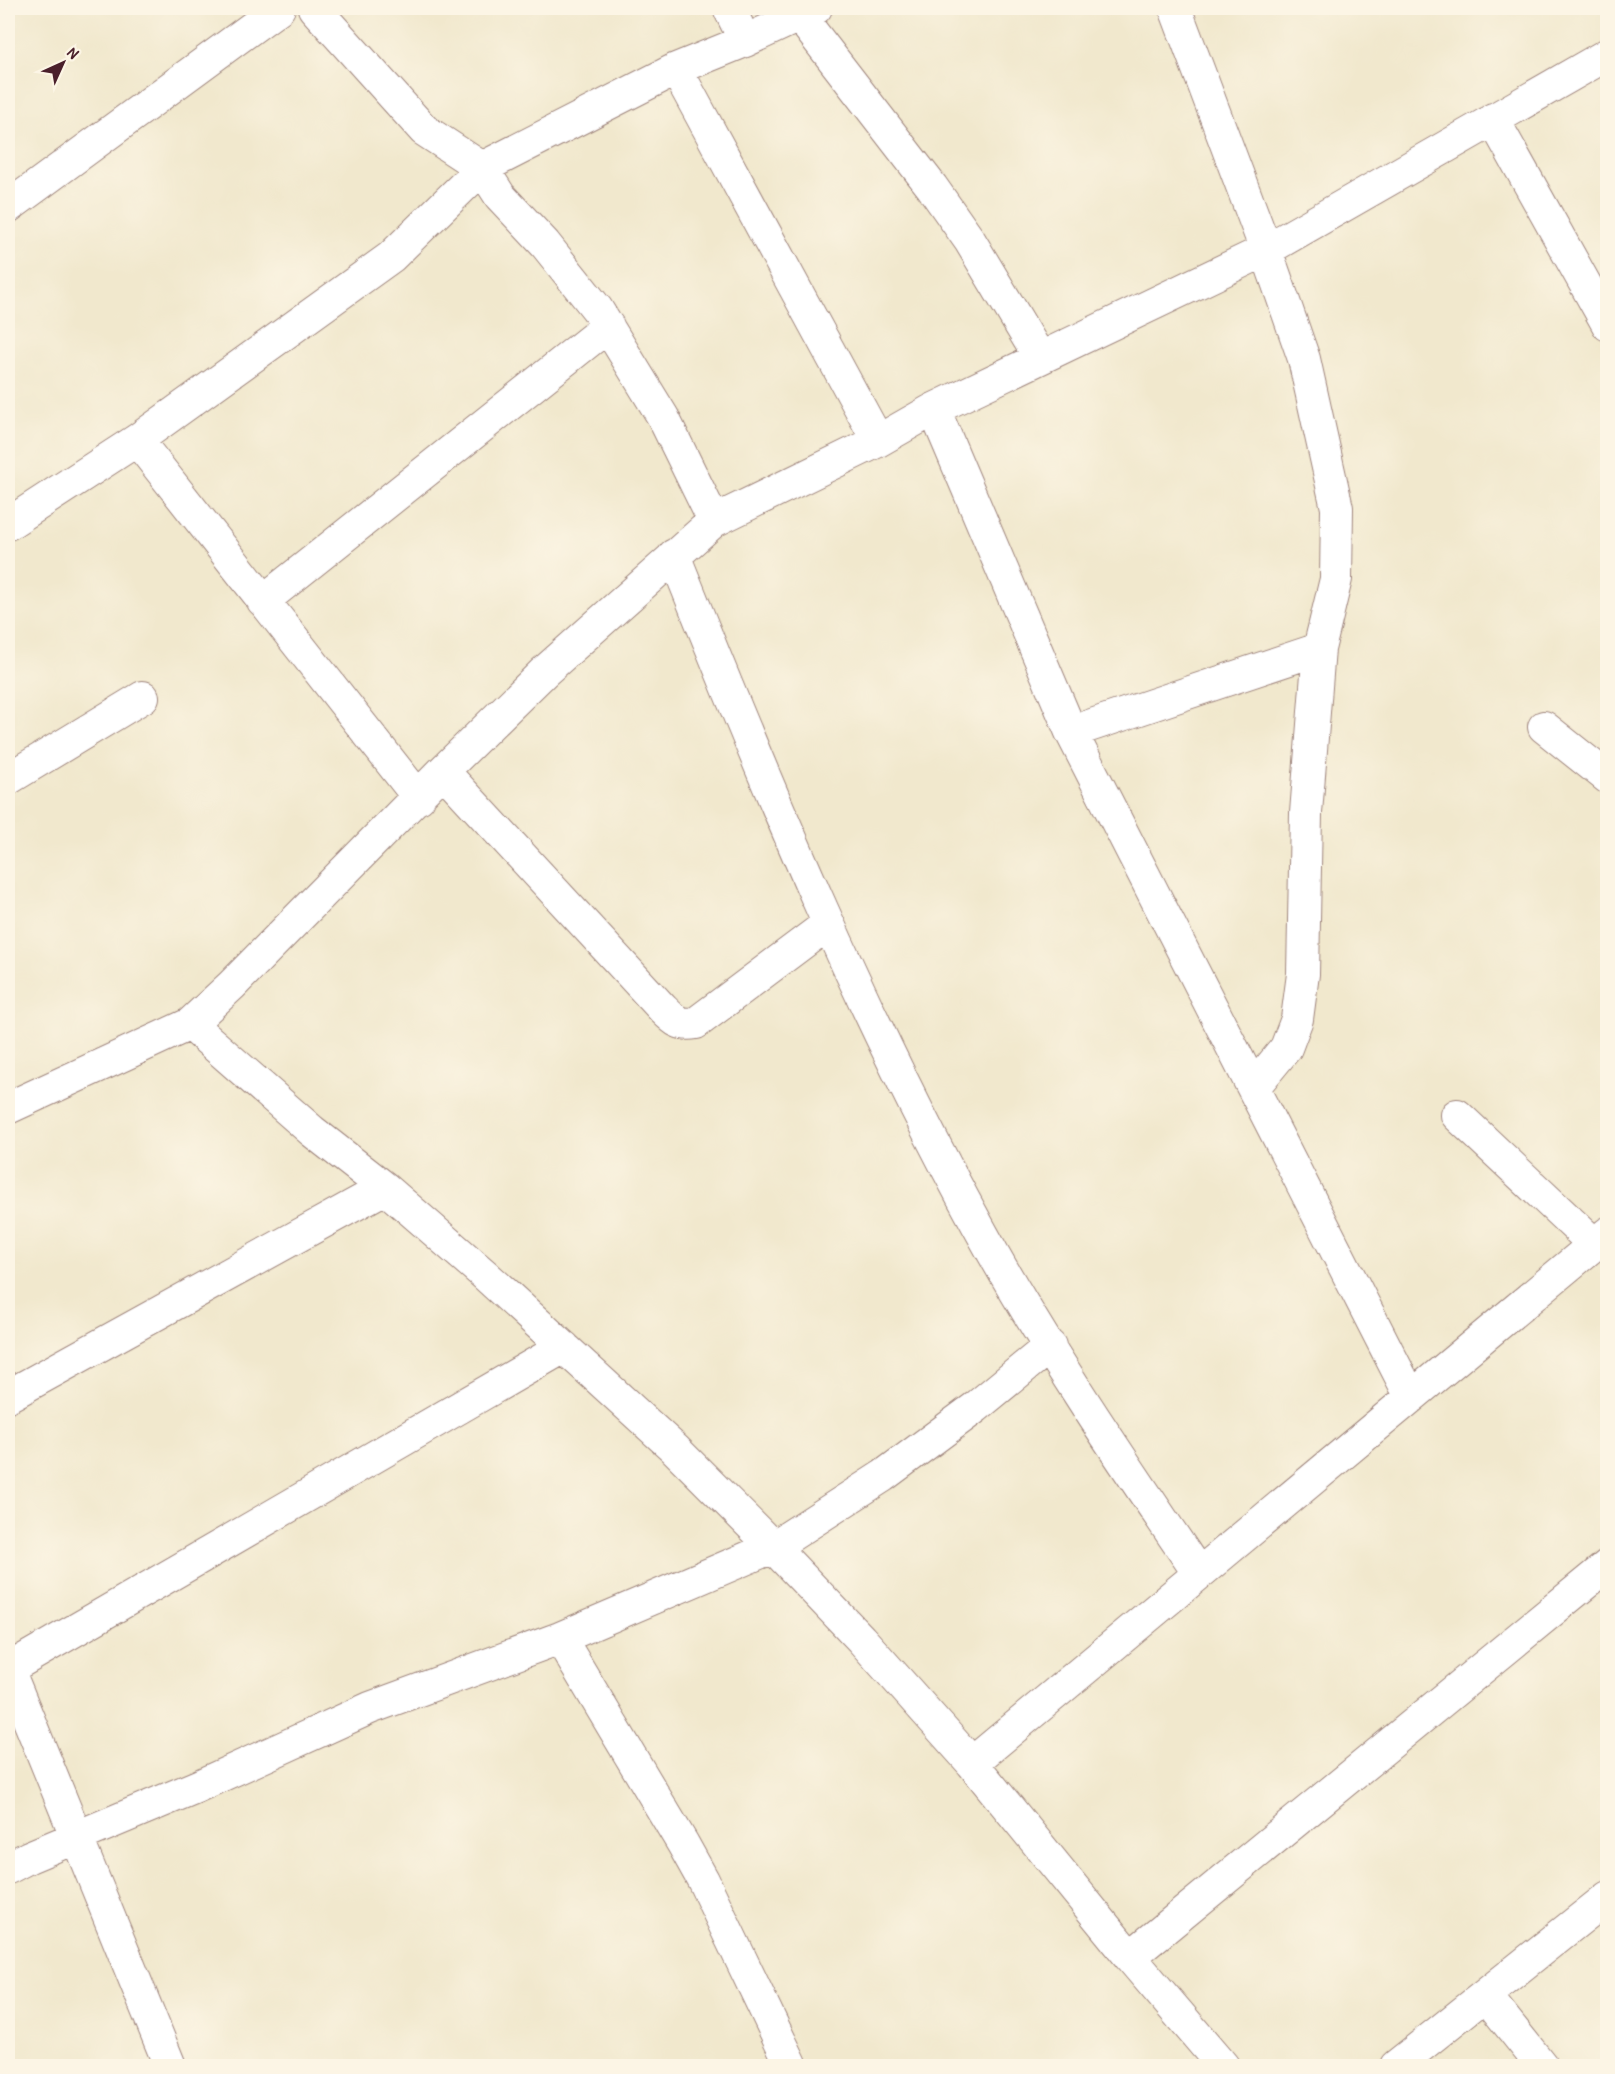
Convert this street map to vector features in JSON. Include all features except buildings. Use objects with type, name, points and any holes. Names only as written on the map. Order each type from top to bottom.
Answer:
[{"type":"street","points":[[8,207],[279,8]]},
{"type":"street","points":[[314,8],[424,130],[482,168],[500,196],[545,244],[597,309],[663,417],[714,521]]},
{"type":"street","points":[[729,8],[745,41]]},
{"type":"street","points":[[1175,8],[1266,250],[1304,359],[1337,508],[1336,579],[1319,649],[1306,813],[1303,974],[1297,1019],[1286,1048],[1253,1088]]},
{"type":"street","points":[[8,524],[137,440],[391,257],[482,168],[676,69],[745,41],[808,11],[970,241],[1040,358]]},
{"type":"street","points":[[8,1108],[190,1024],[232,985],[544,672],[714,521],[878,441],[934,409],[1266,250],[1608,54]]},
{"type":"street","points":[[676,69],[878,441]]},
{"type":"street","points":[[1493,119],[1608,325]]},
{"type":"street","points":[[263,601],[608,326]]},
{"type":"street","points":[[934,409],[1071,732],[1411,1397]]},
{"type":"street","points":[[137,440],[419,798]]},
{"type":"street","points":[[674,555],[742,724],[828,924],[937,1149],[994,1255],[1050,1346],[1121,1459],[1199,1574]]},
{"type":"street","points":[[1071,732],[1319,649]]},
{"type":"street","points":[[8,779],[143,697]]},
{"type":"street","points":[[1544,727],[1608,777]]},
{"type":"street","points":[[443,771],[662,1008],[671,1017],[685,1025],[696,1023],[828,924]]},
{"type":"street","points":[[190,1024],[312,1131],[385,1188],[564,1347],[675,1449],[773,1547],[861,1639],[972,1764],[1223,2067]]},
{"type":"street","points":[[972,1764],[1601,1238],[1457,1114]]},
{"type":"street","points":[[8,1396],[385,1188]]},
{"type":"street","points":[[8,1869],[29,1857],[196,1787],[370,1708],[560,1638],[773,1547],[883,1476],[976,1407],[1050,1346]]},
{"type":"street","points":[[170,2067],[8,1669],[564,1347]]},
{"type":"street","points":[[1130,1957],[1608,1565]]},
{"type":"street","points":[[560,1638],[703,1880],[792,2067]]},
{"type":"street","points":[[1396,2067],[1608,1897]]},
{"type":"street","points":[[1486,1996],[1542,2067]]}]
